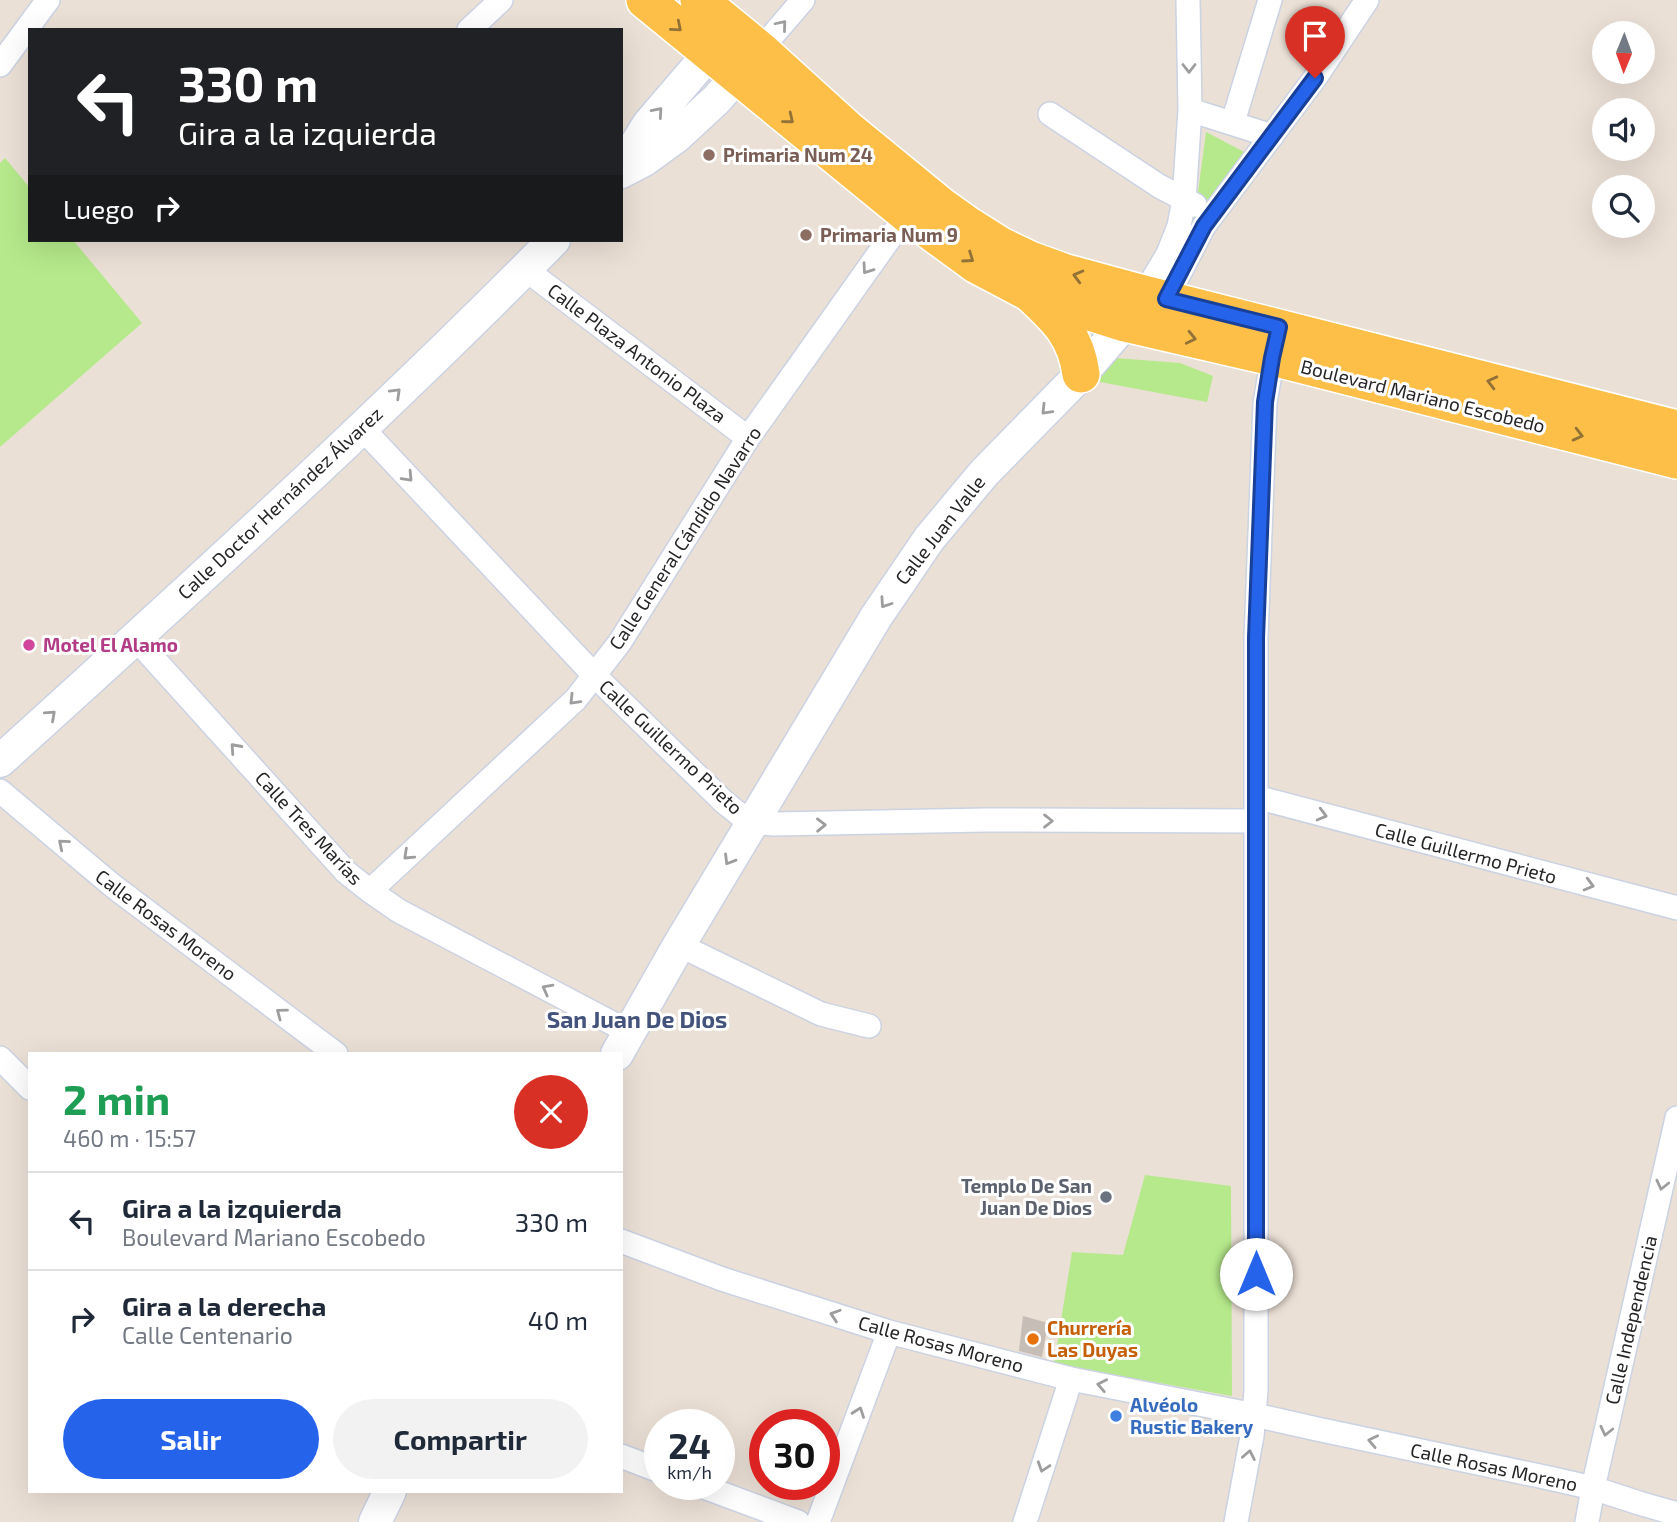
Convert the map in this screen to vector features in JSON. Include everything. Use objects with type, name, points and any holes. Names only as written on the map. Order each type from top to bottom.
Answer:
[{"type":"main road","name":"Boulevard Mariano Escobedo","points":[[645,0],[734,52],[864,143],[941,206],[999,245],[1147,311]]},
{"type":"main road","name":"Boulevard Mariano Escobedo","points":[[699,0],[734,52],[907,214],[977,265],[1030,293],[1147,311],[1275,342],[1677,429]]},
{"type":"main road","points":[[1030,293],[1054,316],[1072,340],[1079,356],[1081,374]]},
{"type":"main road","name":"Boulevard Mariano Escobedo","points":[[1275,342],[1677,460]]},
{"type":"street","points":[[0,65],[48,0]]},
{"type":"street","points":[[471,28],[501,0]]},
{"type":"street","points":[[623,169],[648,125],[734,52],[803,0]]},
{"type":"street","name":"Calle Juan Valle","points":[[623,1043],[876,617],[929,539],[984,473],[1147,311],[1179,226],[1184,200],[1190,110],[1188,0]]},
{"type":"street","points":[[1233,122],[1270,0]]},
{"type":"street","points":[[1147,311],[1204,226],[1315,78],[1367,0]]},
{"type":"street","points":[[1190,110],[1272,136]]},
{"type":"street","points":[[1050,114],[1159,186],[1214,213]]},
{"type":"street","name":"Calle General Cándido Navarro","points":[[370,891],[576,699],[595,676],[620,642],[748,438],[907,214]]},
{"type":"street","name":"Calle Doctor Hernández Álvarez","points":[[0,761],[361,427],[552,242]]},
{"type":"street","name":"Calle Plaza Antonio Plaza","points":[[525,269],[748,438]]},
{"type":"street","points":[[1236,1522],[1255,1415],[1256,638],[1265,402],[1275,342]]},
{"type":"street","name":"Calle Guillermo Prieto","points":[[361,427],[595,676],[724,802],[753,821],[808,825],[986,821],[1256,821]]},
{"type":"street","name":"Calle Tres Marías","points":[[135,638],[346,872],[399,911],[623,1043]]},
{"type":"street","name":"Calle Rosas Moreno","points":[[0,791],[113,886],[333,1052]]},
{"type":"street","name":"Calle Guillermo Prieto","points":[[1256,797],[1677,908]]},
{"type":"street","points":[[679,945],[821,1014],[869,1026]]},
{"type":"street","points":[[0,1058],[28,1086]]},
{"type":"street","name":"Calle Independencia","points":[[1587,1522],[1677,1118]]},
{"type":"street","name":"Calle Rosas Moreno","points":[[623,1242],[722,1279],[888,1332],[1071,1379],[1255,1415],[1593,1488],[1677,1514]]},
{"type":"street","points":[[818,1522],[888,1332]]},
{"type":"street","points":[[1025,1522],[1071,1379]]},
{"type":"street","points":[[623,1457],[644,1465]]},
{"type":"street","points":[[375,1522],[389,1493]]},
{"type":"street","points":[[735,1499],[798,1522]]},
{"type":"green space","points":[[1206,132],[1250,155],[1192,237]]},
{"type":"green space","points":[[5,158],[28,186],[28,242],[75,242],[142,323],[0,447],[0,163]]},
{"type":"green space","points":[[1103,357],[1180,363],[1213,376],[1207,402],[1100,382]]},
{"type":"green space","points":[[1145,1175],[1231,1186],[1232,1396],[1054,1364],[1072,1252],[1123,1255]]},
{"type":"building","name":"Churrería Las Duyas","points":[[1023,1316],[1048,1323],[1042,1357],[1019,1351]]},
{"type":"place","name":"Primaria Num 24","points":[[709,155]]},
{"type":"place","name":"Primaria Num 9","points":[[806,235]]},
{"type":"place","name":"Motel El Alamo","points":[[29,645]]},
{"type":"place","name":"Templo De San Juan De Dios","points":[[1106,1197]]},
{"type":"place","name":"Churrería Las Duyas","points":[[1033,1339]]},
{"type":"place","name":"Alvéolo Rustic Bakery","points":[[1116,1416]]},
{"type":"district","name":"San Juan De Dios","points":[[637,1020]]},
{"type":"route","points":[[1256,1274],[1256,638],[1265,402],[1279,327],[1166,299],[1204,226],[1315,78]]}]
